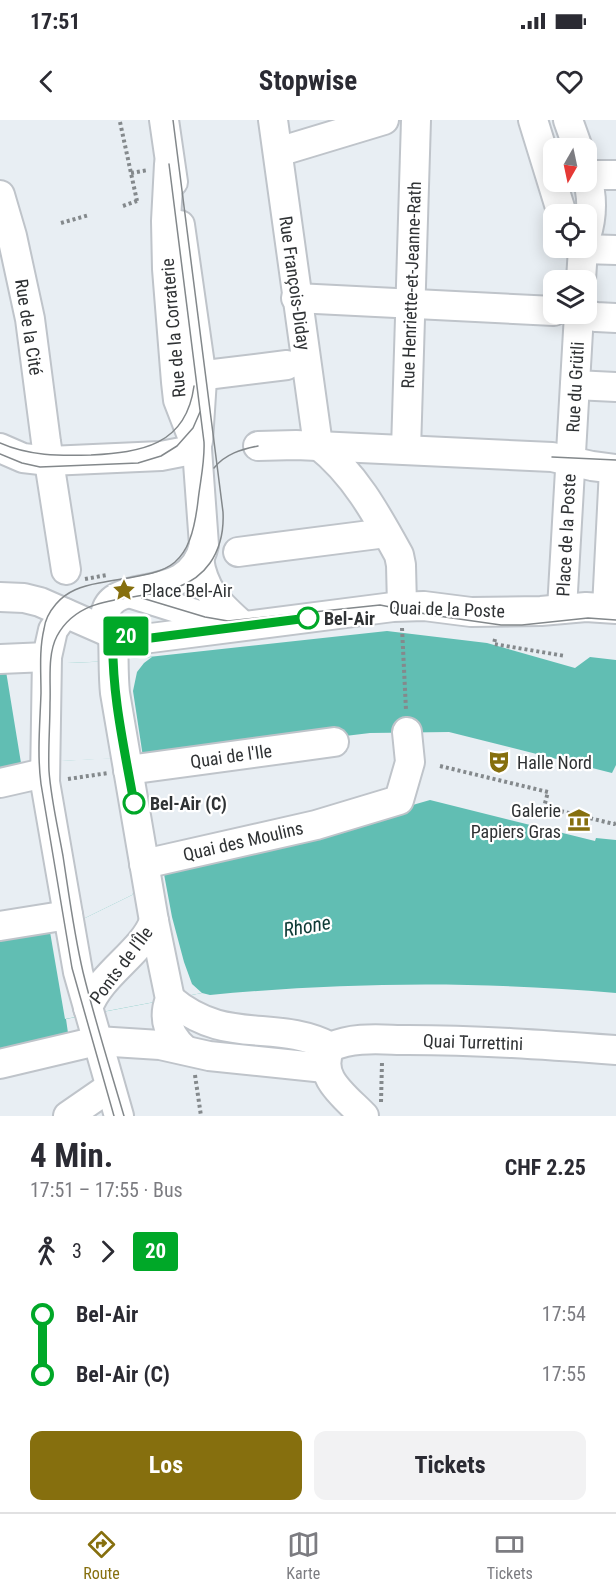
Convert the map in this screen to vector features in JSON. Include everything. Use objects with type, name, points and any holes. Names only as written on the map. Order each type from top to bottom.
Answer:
[{"type":"street","name":"Rue de la Corraterie","points":[[164,120],[160,167],[166,220],[167,268],[176,382],[178,400],[197,449],[204,539],[203,551],[199,559]]},
{"type":"street","name":"Rue François-Diday","points":[[273,120],[318,446]]},
{"type":"street","points":[[278,152],[384,120]]},
{"type":"street","name":"Rue Henriette-et-Jeanne-Rath","points":[[406,450],[416,120]]},
{"type":"street","points":[[532,120],[559,204]]},
{"type":"street","points":[[568,120],[574,138]]},
{"type":"street","points":[[597,175],[616,175]]},
{"type":"street","name":"Rue de la Cité","points":[[0,195],[12,236],[30,320],[49,461],[71,575]]},
{"type":"street","points":[[597,247],[616,250]]},
{"type":"street","points":[[296,298],[543,310]]},
{"type":"street","points":[[597,317],[616,318]]},
{"type":"street","name":"Rue du Grütli","points":[[561,459],[575,385],[580,324]]},
{"type":"street","points":[[214,374],[287,365]]},
{"type":"street","points":[[575,385],[616,387]]},
{"type":"street","points":[[258,446],[318,446],[561,459],[615,469],[612,609]]},
{"type":"street","points":[[318,446],[346,471],[359,487],[399,555],[402,619]]},
{"type":"street","points":[[0,448],[23,458],[49,461],[150,457],[197,449]]},
{"type":"street","name":"Place de la Poste","points":[[561,459],[562,609]]},
{"type":"street","points":[[238,552],[386,533]]},
{"type":"street","points":[[119,584],[170,585],[189,574],[199,559]]},
{"type":"street","points":[[199,559],[201,574],[212,596],[242,626]]},
{"type":"street","points":[[119,584],[205,617],[242,626]]},
{"type":"street","points":[[119,584],[120,596],[112,601],[106,610],[106,620],[112,648],[123,767]]},
{"type":"street","name":"Quai de la Poste","points":[[12,598],[40,602],[65,613],[112,648],[151,638],[242,626],[402,619],[424,606],[471,612],[586,607],[612,609]]},
{"type":"street","points":[[471,612],[498,632]]},
{"type":"street","points":[[65,613],[53,630],[46,661],[48,772],[68,919],[78,972],[119,1116]]},
{"type":"street","points":[[0,659],[46,661]]},
{"type":"street","name":"Quai des Moulins","points":[[146,871],[399,800],[410,762],[407,732]]},
{"type":"street","name":"Quai de l'Ile","points":[[123,767],[334,742]]},
{"type":"street","name":"Ponts de l'Île","points":[[123,767],[146,871],[170,999],[166,1011],[168,1025],[174,1040],[190,1051]]},
{"type":"street","points":[[0,783],[48,772]]},
{"type":"street","points":[[0,927],[68,919]]},
{"type":"street","name":"Ponts de l'Île","points":[[91,1021],[97,990],[149,933],[154,921]]},
{"type":"street","points":[[170,999],[187,1013],[210,1023],[247,1031],[305,1036],[328,1058],[337,1088],[372,1110]]},
{"type":"street","name":"Quai Turrettini","points":[[0,1064],[91,1021],[160,1045],[190,1051],[328,1058],[342,1042],[360,1040],[477,1041],[616,1050]]},
{"type":"street","points":[[68,1116],[110,1087]]},
{"type":"path","points":[[120,122],[138,201],[123,206]]},
{"type":"path","points":[[131,173],[160,167]]},
{"type":"path","points":[[61,223],[88,215]]},
{"type":"path","points":[[71,575],[119,584]]},
{"type":"path","points":[[402,619],[407,732]]},
{"type":"path","points":[[498,632],[494,644],[565,656]]},
{"type":"path","points":[[440,766],[548,792],[544,807],[614,824],[616,822]]},
{"type":"path","points":[[48,772],[123,767]]},
{"type":"path","points":[[190,1051],[201,1116]]},
{"type":"path","points":[[372,1110],[382,1061]]},
{"type":"water","points":[[387,631],[487,643],[575,668],[590,657],[616,660],[616,765],[612,773],[449,732],[370,733],[204,753],[22,763],[0,768],[0,666],[112,661]]},
{"type":"water","name":"Rhone","points":[[430,800],[595,841],[596,838],[616,840],[616,993],[514,986],[362,985],[210,995],[202,993],[66,1019],[68,1033],[0,1049],[0,937],[81,920],[132,895],[140,880]]},
{"type":"pier","points":[[152,657],[137,672],[133,691],[143,757],[21,763],[5,665]]},
{"type":"pier","points":[[164,874],[184,962],[192,984],[202,993],[65,1019],[49,926],[81,920],[132,895],[140,880]]},
{"type":"tram line","points":[[124,1116],[83,972],[53,803],[49,763],[50,669],[54,643],[71,618],[89,607],[175,588],[194,579],[210,563],[221,539],[223,512],[173,120]]},
{"type":"tram line","points":[[114,1116],[72,968],[41,784],[39,750],[41,653],[47,619],[60,599],[70,592],[87,586],[141,576],[170,566],[180,557],[188,544],[194,526],[204,442],[169,164]]},
{"type":"tram line","points":[[0,443],[33,453],[56,455],[109,454],[143,448],[158,442],[182,422],[194,386]]},
{"type":"tram line","points":[[0,454],[40,467],[138,463],[161,456],[177,446],[193,428],[200,412]]},
{"type":"tram line","points":[[214,468],[234,453],[258,446]]},
{"type":"tram line","points":[[552,457],[616,460]]},
{"type":"tram line","points":[[142,598],[205,617],[228,621],[380,605],[501,625],[588,618],[616,620]]},
{"type":"bus line","name":"20","points":[[134,803],[115,693],[112,661],[113,634],[151,638],[308,618]]},
{"type":"place","name":"Place Bel-Air","points":[[124,590]]},
{"type":"place","name":"Bel-Air","points":[[308,618]]},
{"type":"place","name":"Halle Nord","points":[[499,762]]},
{"type":"place","name":"Bel-Air (C)","points":[[134,803]]},
{"type":"place","name":"Galerie Papiers Gras","points":[[579,820]]}]
